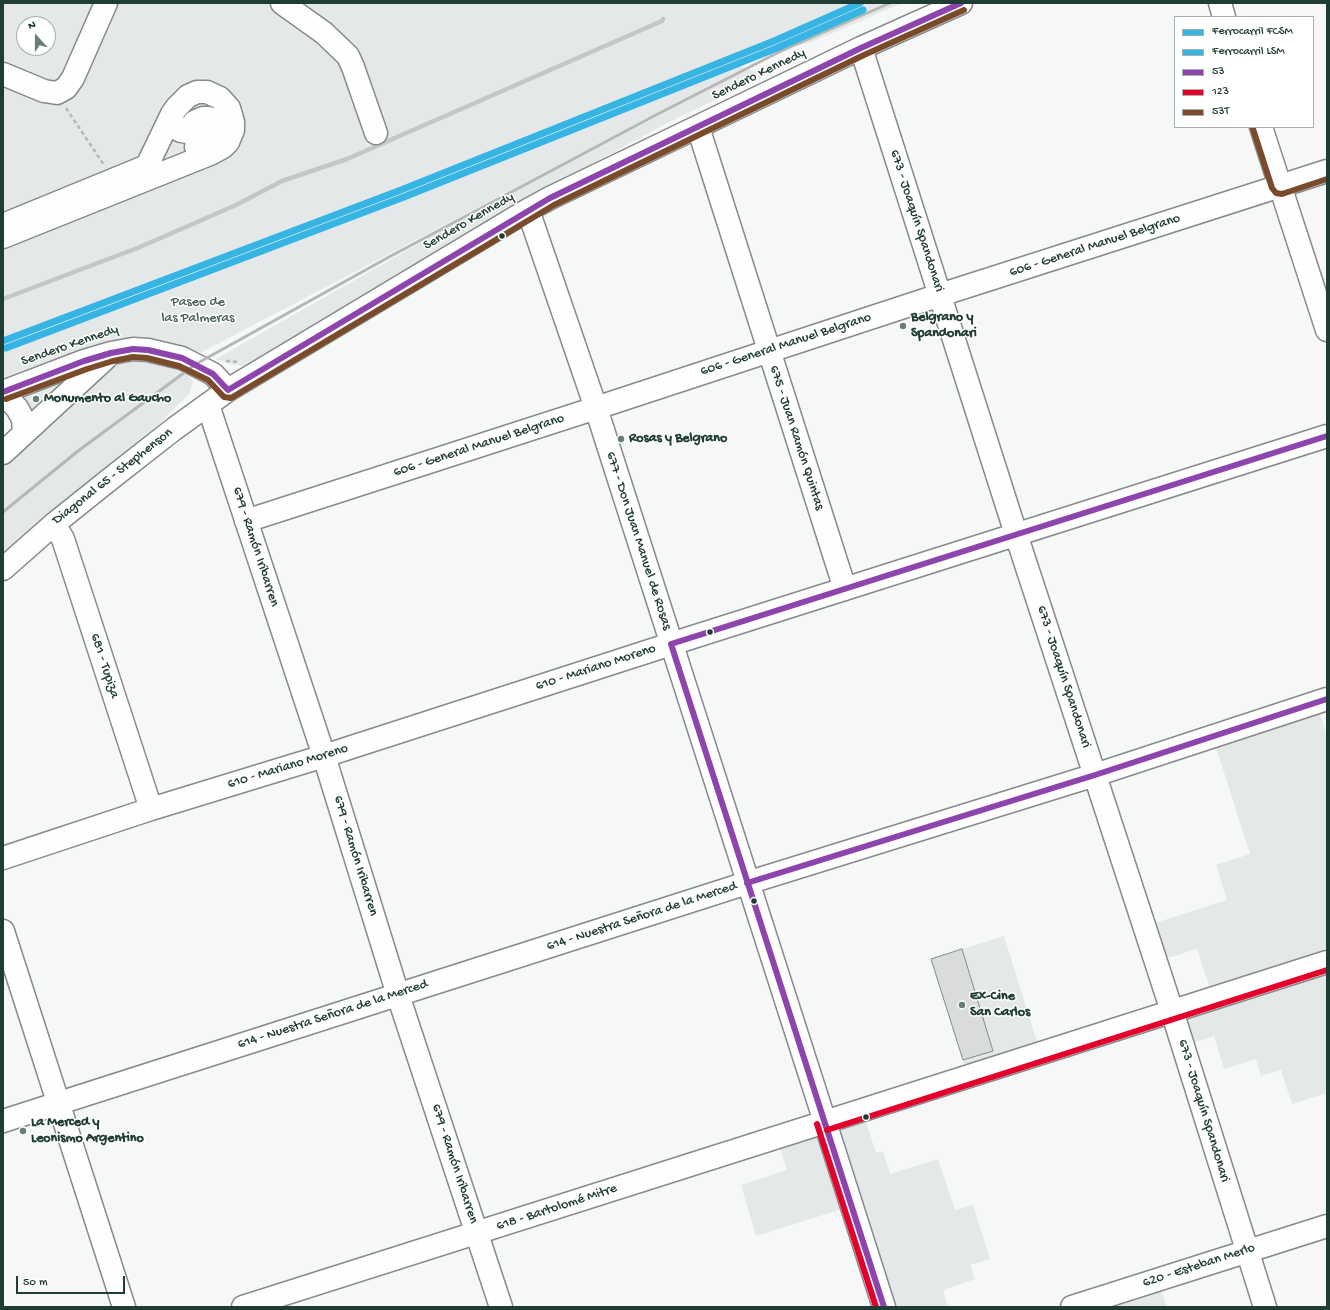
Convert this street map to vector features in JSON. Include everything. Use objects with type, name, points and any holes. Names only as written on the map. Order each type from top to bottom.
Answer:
[{"type":"street","points":[[3,74],[44,91],[56,93],[66,88],[106,3]]},
{"type":"street","points":[[282,3],[324,33],[348,56],[376,133]]},
{"type":"street","name":"Diagonal 65 - Stephenson","points":[[3,569],[54,524],[174,429],[228,390],[528,210],[861,48],[961,3]]},
{"type":"street","points":[[1220,3],[1224,16]]},
{"type":"street","name":"673 - Joaquín Spandonari","points":[[861,48],[1016,534],[1172,1011],[1265,1307]]},
{"type":"street","points":[[3,237],[210,154],[223,147],[232,136],[233,130],[233,122],[229,108],[214,95],[207,92],[197,92],[188,96],[172,114],[147,166]]},
{"type":"street","points":[[3,225],[205,143],[213,139],[217,134],[217,128],[214,122],[209,118],[203,118],[194,122],[197,129],[188,132],[181,131],[177,129],[173,123],[172,114]]},
{"type":"street","name":"675 - Juan Ramón Quintas","points":[[698,127],[768,351],[845,589]]},
{"type":"street","points":[[1261,128],[1327,330]]},
{"type":"street","name":"606 - General Manuel Belgrano","points":[[246,521],[940,295],[1327,171]]},
{"type":"street","name":"677 - Don Juan Manuel de Rosas","points":[[528,210],[596,408],[884,1307]]},
{"type":"street","points":[[3,392],[84,361],[111,353],[133,349],[148,350],[182,358],[213,374],[228,390]]},
{"type":"street","points":[[3,453],[111,353]]},
{"type":"street","points":[[3,398],[10,401],[17,408],[24,419],[24,433]]},
{"type":"street","name":"679 - Ramón Iribarren","points":[[208,405],[324,756],[398,994],[501,1307]]},
{"type":"street","name":"610 - Mariano Moreno","points":[[3,858],[151,809],[324,756],[1327,436]]},
{"type":"street","name":"681 - Tupiza","points":[[54,524],[62,539],[151,809]]},
{"type":"street","name":"614 - Nuestra Señora de la Merced","points":[[3,1122],[747,883],[1095,775],[1327,699]]},
{"type":"street","points":[[3,931],[124,1307]]},
{"type":"street","name":"618 - Bartolomé Mitre","points":[[243,1307],[1327,962]]},
{"type":"street","name":"620 - Esteban Merlo","points":[[1072,1307],[1327,1226]]},
{"type":"path","points":[[56,93],[104,165],[113,172],[124,176]]},
{"type":"path","points":[[221,359],[244,362]]},
{"type":"shaded area","points":[[3,3],[902,3],[812,42],[762,53],[735,62],[3,345]]},
{"type":"shaded area","points":[[1319,711],[1327,735],[1327,950],[1210,988],[1197,949],[1161,960],[1149,925],[1227,900],[1216,865],[1250,854],[1215,744]]},
{"type":"shaded area","points":[[1004,936],[1038,1045],[965,1067],[931,959]]},
{"type":"shaded area","points":[[1327,971],[1327,1093],[1292,1104],[1281,1070],[1261,1076],[1256,1059],[1224,1069],[1214,1036],[1189,1044],[1185,1018]]},
{"type":"shaded area","points":[[865,1119],[876,1153],[883,1151],[890,1174],[938,1159],[955,1210],[973,1205],[990,1259],[970,1265],[975,1279],[943,1290],[948,1307],[894,1307],[840,1133],[846,1125]]},
{"type":"shaded area","points":[[811,1135],[818,1137],[820,1141],[842,1209],[756,1236],[741,1185],[787,1170],[779,1145]]},
{"type":"shaded area","points":[[1159,1285],[1167,1307],[1092,1307]]},
{"type":"green space","name":"Paseo de las Palmeras","points":[[737,65],[744,68],[200,353],[167,341],[148,338],[114,341],[95,346],[3,381],[3,346]]},
{"type":"green space","name":"Paseo de las Palmeras","points":[[748,69],[766,76],[673,120],[523,201],[248,366],[233,365],[216,359],[469,215]]},
{"type":"green space","points":[[140,360],[179,366],[193,382],[189,394],[146,437],[3,559],[3,464],[112,363]]},
{"type":"green space","points":[[70,378],[31,416],[18,397]]},
{"type":"building","name":"Ex-Cine San Carlos","points":[[962,949],[993,1051],[963,1060],[931,959]]},
{"type":"waterway","points":[[3,299],[140,247],[236,205],[282,181],[347,159],[662,21],[663,19]]},
{"type":"railway","points":[[3,512],[78,451],[196,364],[389,257],[656,115],[779,52],[890,3]]},
{"type":"rail line","name":"FCSM","points":[[3,341],[401,190],[774,41],[860,3]]},
{"type":"rail line","name":"LSM","points":[[6,348],[404,197],[777,48],[863,10]]},
{"type":"transit line","name":"53","points":[[3,392],[84,361],[111,353],[133,349],[148,350],[182,358],[213,374],[228,390],[550,198],[861,48],[961,3]]},
{"type":"transit line","name":"53T","points":[[6,399],[87,369],[133,357],[147,358],[179,366],[208,380],[224,397],[231,398],[554,205],[864,55],[964,10]]},
{"type":"transit line","name":"53T","points":[[1253,129],[1272,188],[1276,193],[1282,194],[1327,179]]},
{"type":"transit line","name":"53","points":[[884,1307],[671,644],[1327,436]]},
{"type":"transit line","name":"53","points":[[747,883],[1095,775],[1327,699]]},
{"type":"transit line","name":"123","points":[[827,1130],[1327,970]]},
{"type":"transit line","name":"123","points":[[817,1124],[876,1307]]},
{"type":"place","name":"Belgrano y Spandonari","points":[[903,326]]},
{"type":"place","name":"Monumento al Gaucho","points":[[36,399]]},
{"type":"place","name":"Rosas y Belgrano","points":[[621,439]]},
{"type":"place","name":"Ex-Cine San Carlos","points":[[962,1005]]},
{"type":"place","name":"La Merced y Leonismo Argentino","points":[[23,1131]]}]
